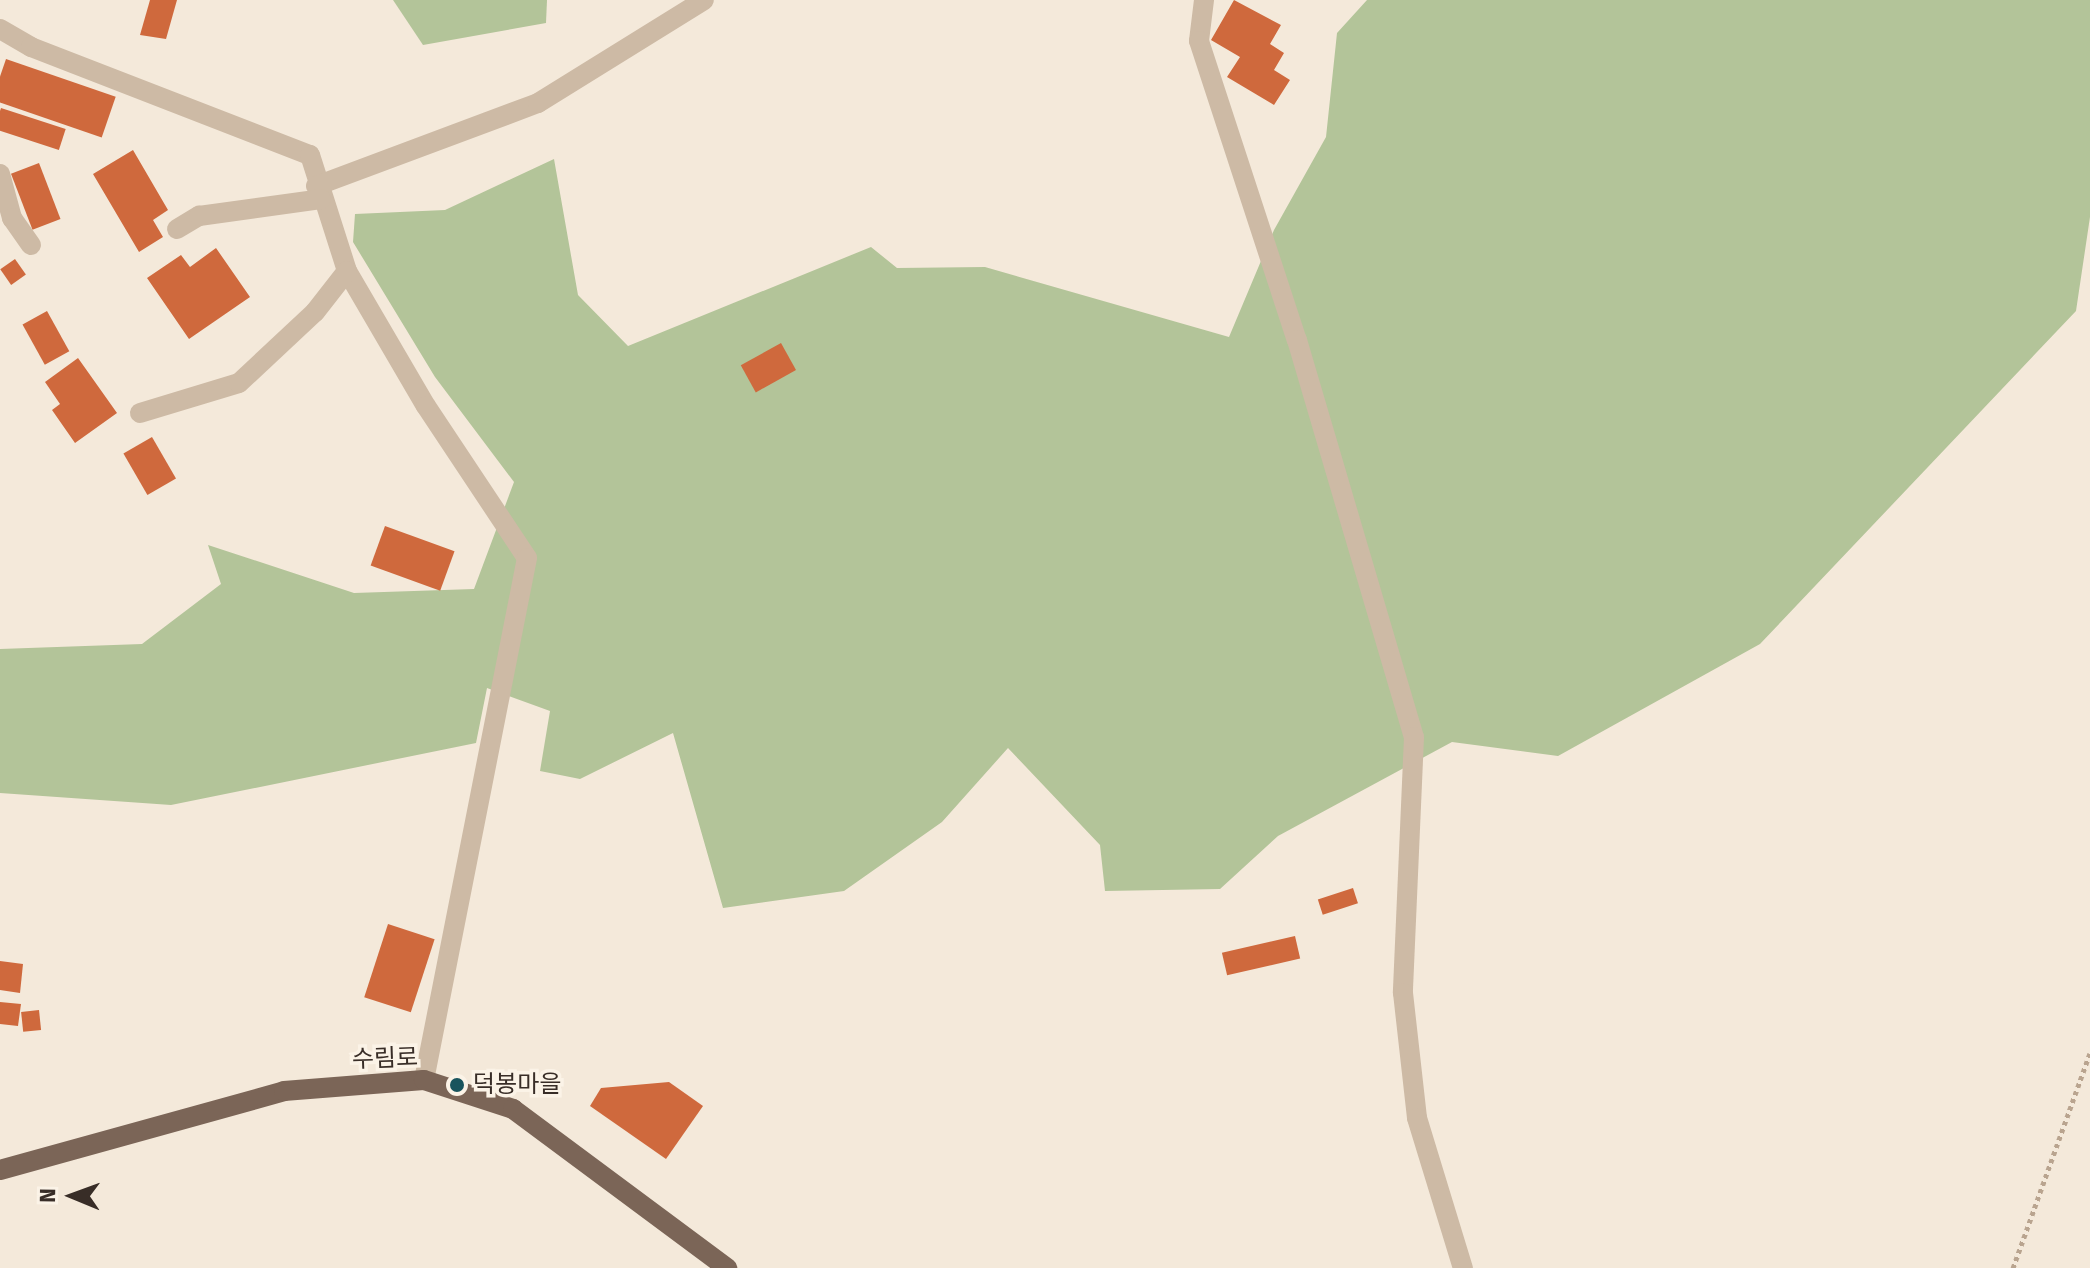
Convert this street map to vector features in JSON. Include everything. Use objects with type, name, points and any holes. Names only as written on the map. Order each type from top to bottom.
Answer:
[{"type":"main road","name":"수림로","points":[[0,1170],[284,1091],[424,1080],[513,1109],[727,1268]]},
{"type":"street","points":[[177,229],[199,216],[318,193],[538,103],[704,0]]},
{"type":"street","points":[[1204,0],[1199,41],[1297,340],[1414,737],[1403,993],[1417,1118],[1463,1268]]},
{"type":"street","points":[[3,37],[310,155],[318,193],[347,271],[426,406],[527,558],[424,1080]]},
{"type":"street","points":[[0,174],[12,218],[31,245]]},
{"type":"street","points":[[140,413],[239,383],[315,312],[347,271]]},
{"type":"path","points":[[2013,1268],[2090,1053]]},
{"type":"green space","points":[[393,0],[547,0],[546,23],[423,45]]},
{"type":"green space","points":[[1367,0],[2090,0],[2090,217],[2076,311],[1760,644],[1558,756],[1452,742],[1278,836],[1220,889],[1105,891],[1100,845],[1008,748],[942,822],[844,891],[723,908],[673,733],[580,779],[540,771],[550,711],[487,688],[476,743],[171,805],[0,793],[0,649],[142,644],[221,584],[208,545],[354,593],[474,589],[514,482],[435,377],[353,242],[355,214],[445,210],[554,159],[578,295],[628,346],[871,247],[897,268],[985,267],[1229,337],[1274,230],[1326,137],[1337,33]]},
{"type":"building","points":[[150,0],[177,0],[166,39],[140,35]]},
{"type":"building","points":[[1234,0],[1281,25],[1270,44],[1284,53],[1274,70],[1290,80],[1274,105],[1227,77],[1240,57],[1211,40]]},
{"type":"building","points":[[6,59],[116,97],[102,137],[0,102],[0,76]]},
{"type":"building","points":[[1,108],[66,129],[59,150],[0,131]]},
{"type":"building","points":[[133,150],[168,210],[153,220],[163,237],[139,252],[93,174]]},
{"type":"building","points":[[39,163],[61,219],[32,230],[11,174]]},
{"type":"building","points":[[216,248],[250,297],[189,339],[147,278],[181,255],[190,267]]},
{"type":"building","points":[[15,259],[26,275],[11,285],[0,269]]},
{"type":"building","points":[[47,311],[69,351],[45,365],[23,325]]},
{"type":"building","points":[[781,343],[796,370],[756,392],[741,365]]},
{"type":"building","points":[[78,358],[117,413],[75,443],[52,410],[60,404],[45,382]]},
{"type":"building","points":[[152,437],[176,479],[147,495],[123,454]]},
{"type":"building","points":[[385,526],[455,551],[440,591],[371,565]]},
{"type":"building","points":[[1353,888],[1358,903],[1323,915],[1318,899]]},
{"type":"building","points":[[388,924],[435,939],[411,1012],[364,997]]},
{"type":"building","points":[[1295,936],[1300,958],[1227,975],[1222,953]]},
{"type":"building","points":[[0,961],[23,964],[20,993],[0,990]]},
{"type":"building","points":[[0,1002],[21,1004],[18,1026],[0,1024]]},
{"type":"building","points":[[39,1010],[41,1030],[23,1032],[21,1012]]},
{"type":"building","points":[[669,1082],[703,1106],[666,1159],[590,1106],[601,1088]]},
{"type":"place","name":"덕봉마을","points":[[457,1085]]}]
